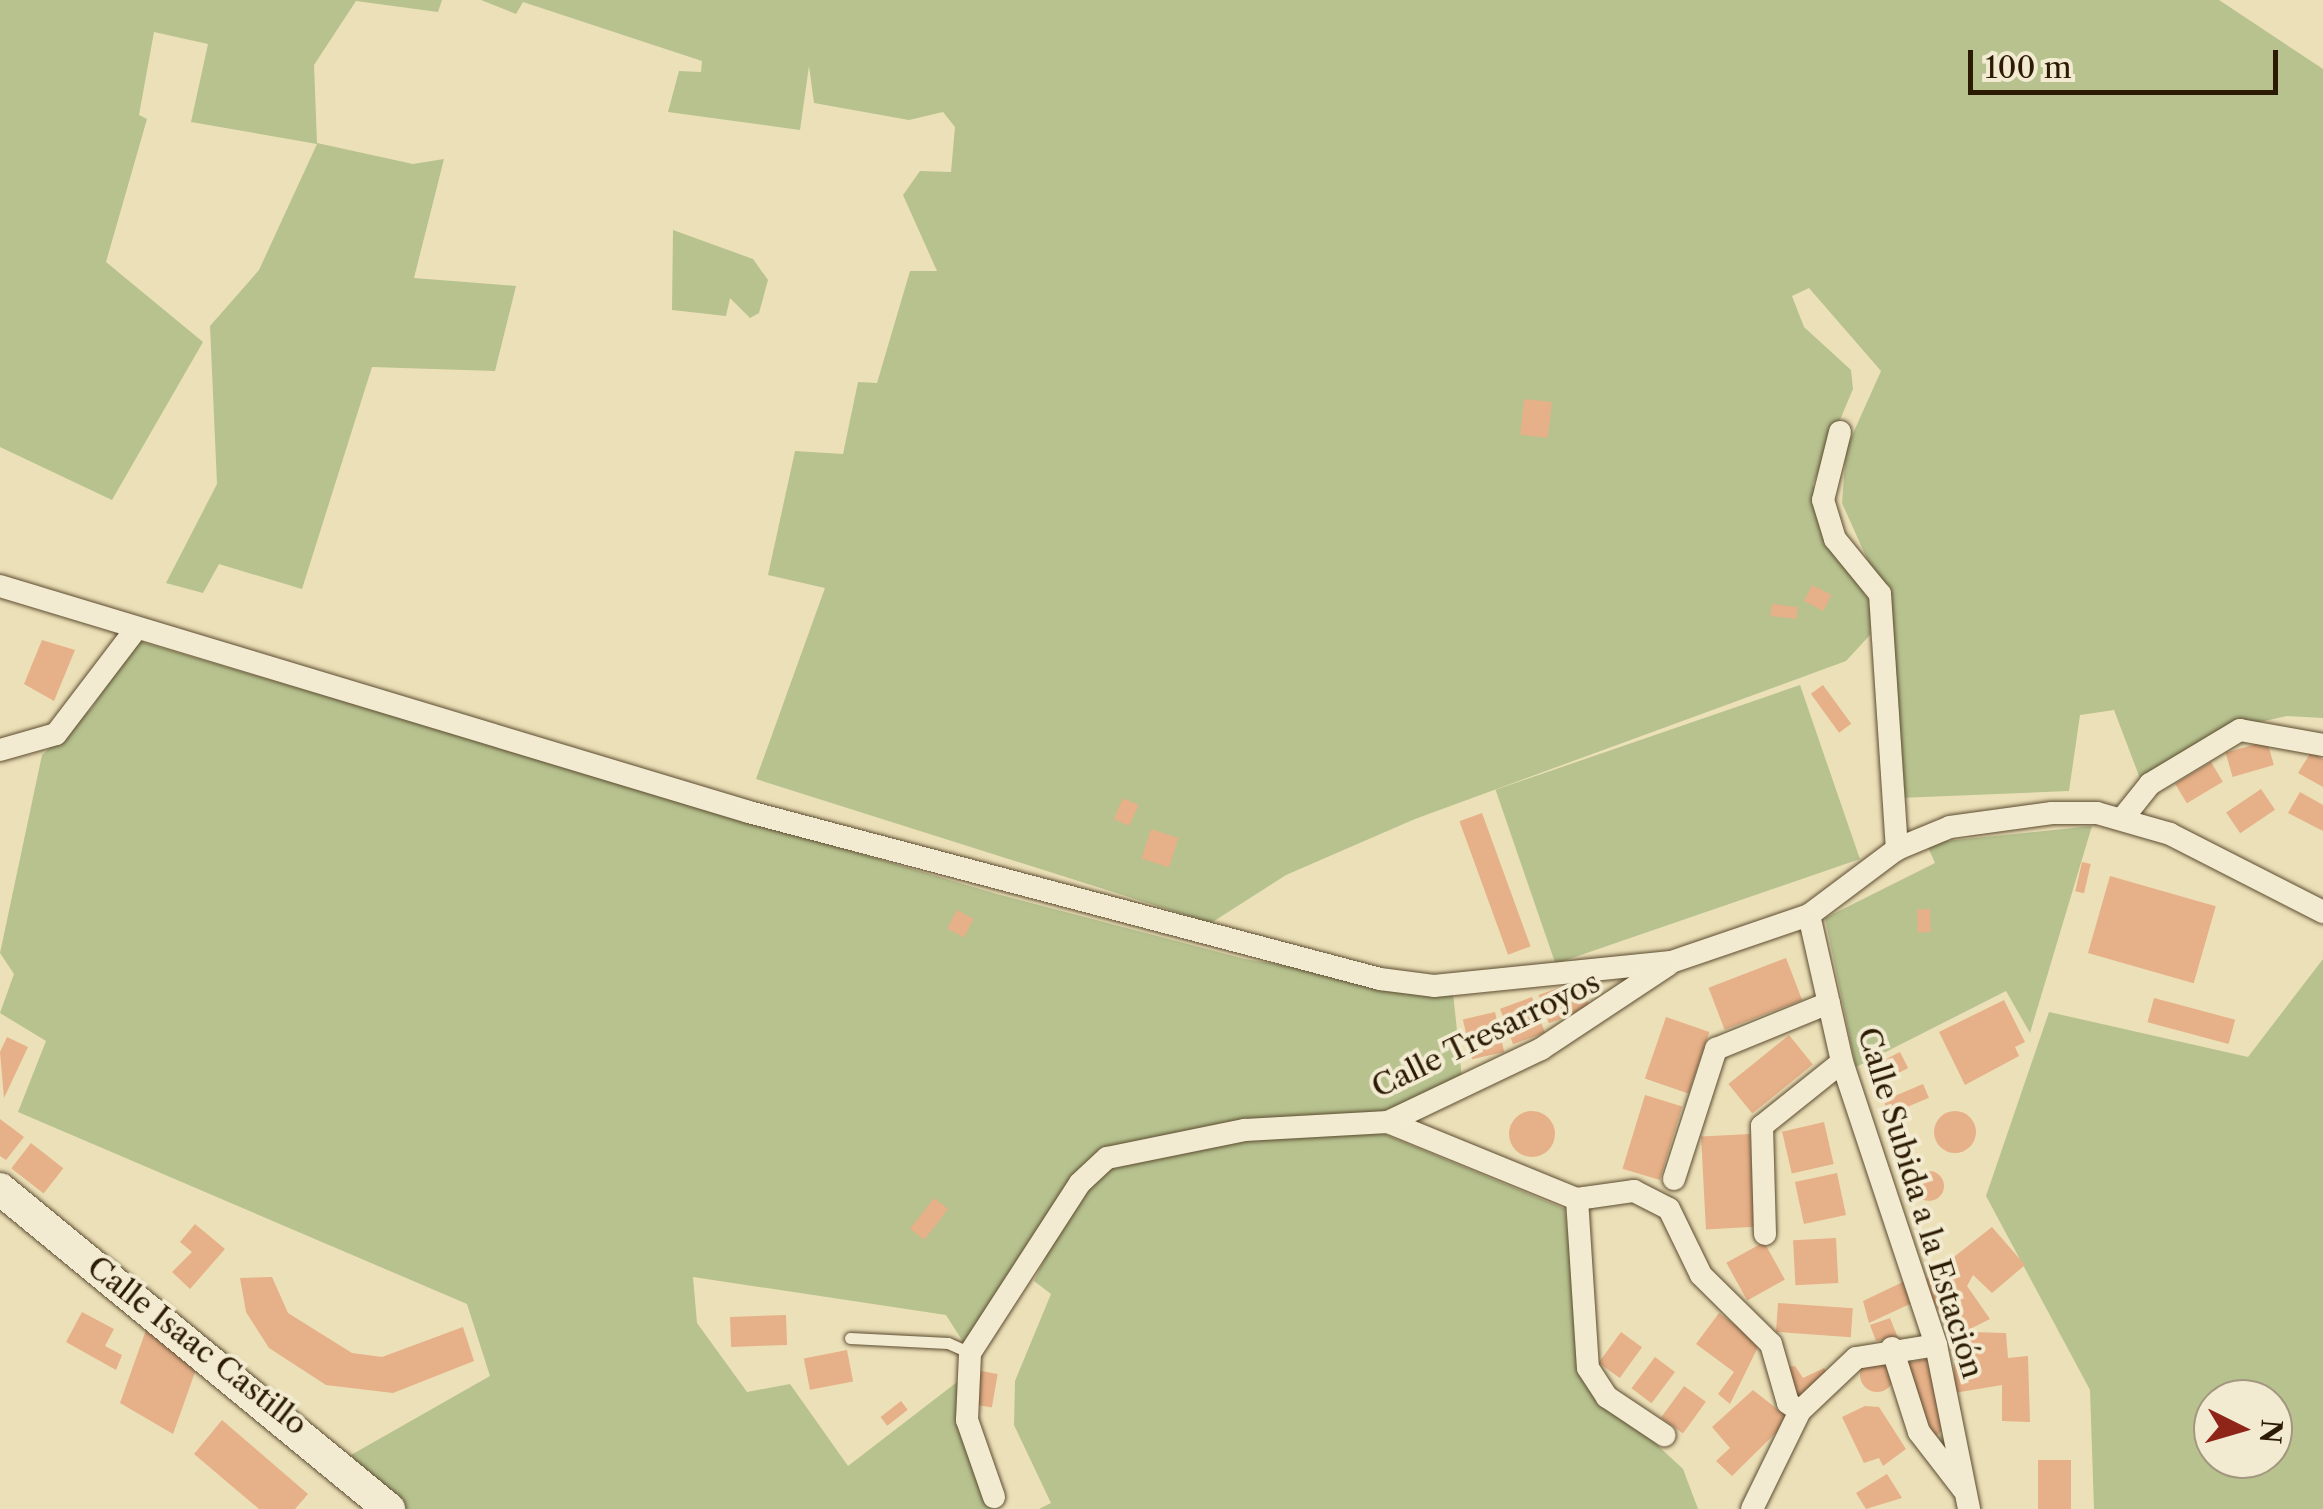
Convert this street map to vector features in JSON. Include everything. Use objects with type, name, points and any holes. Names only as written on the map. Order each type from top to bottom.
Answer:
[{"type":"street","points":[[1840,432],[1823,500],[1835,539],[1880,594],[1897,848]]},
{"type":"street","points":[[0,586],[730,806],[1380,979],[1434,986],[1671,962],[1809,915],[1897,848],[1950,827],[2052,813],[2122,819],[2170,834],[2323,912]]},
{"type":"street","points":[[0,750],[56,734],[136,629]]},
{"type":"street","points":[[2122,819],[2150,784],[2240,730],[2323,744]]},
{"type":"street","name":"Calle Subida a la Estación","points":[[1809,915],[1842,1062],[1936,1346],[1967,1500]]},
{"type":"street","name":"Calle Tresarroyos","points":[[970,1353],[1080,1183],[1106,1158],[1246,1130],[1388,1122],[1622,1004],[1671,962]]},
{"type":"street","points":[[1674,1179],[1716,1050],[1828,1003]]},
{"type":"street","points":[[1765,1234],[1762,1126],[1842,1062]]},
{"type":"street","points":[[1388,1122],[1577,1199],[1634,1192],[1669,1209],[1701,1276],[1771,1344],[1788,1403],[1800,1411]]},
{"type":"street","name":"Calle Isaac Castillo","points":[[0,1188],[389,1509]]},
{"type":"street","points":[[1577,1199],[1588,1368],[1606,1397],[1664,1435]]},
{"type":"street","points":[[1752,1509],[1800,1411],[1856,1358],[1892,1348],[1936,1346]]},
{"type":"street","points":[[1892,1348],[1919,1432],[1967,1500]]},
{"type":"street","points":[[970,1353],[967,1420],[994,1498]]},
{"type":"lane","points":[[850,1338],[948,1343],[970,1353]]},
{"type":"green space","points":[[0,0],[442,0],[438,12],[356,1],[314,65],[317,143],[413,164],[444,159],[414,278],[516,286],[495,371],[372,367],[302,589],[219,564],[203,593],[166,583],[217,484],[210,326],[259,270],[317,144],[191,122],[208,44],[154,32],[139,115],[147,119],[106,262],[203,342],[112,500],[0,447]]},
{"type":"green space","points":[[481,0],[2219,0],[2323,69],[2323,718],[2287,716],[2214,732],[2141,781],[2114,710],[2080,715],[2069,791],[1899,798],[1890,610],[1842,503],[1846,449],[1881,371],[1809,288],[1792,296],[1804,327],[1851,370],[1853,389],[1813,484],[1823,531],[1872,605],[1870,635],[1846,661],[1415,819],[1286,875],[1211,923],[756,779],[825,588],[768,575],[795,451],[843,454],[858,382],[877,383],[910,271],[937,271],[903,195],[920,171],[951,172],[955,127],[943,112],[909,120],[814,103],[809,66],[800,130],[668,112],[679,71],[701,72],[702,61],[523,2],[516,14]]},
{"type":"green space","points":[[673,230],[753,259],[768,280],[759,313],[750,318],[730,298],[726,316],[672,310]]},
{"type":"green space","points":[[135,640],[997,894],[1245,959],[1453,993],[1462,1078],[1381,1112],[1113,1149],[965,1345],[946,1315],[693,1277],[697,1323],[747,1392],[790,1384],[848,1466],[961,1379],[992,1509],[398,1509],[351,1455],[490,1376],[467,1304],[18,1112],[46,1041],[0,1013],[14,974],[0,953],[42,755],[92,708]]},
{"type":"green space","points":[[1800,685],[1860,859],[1555,964],[1496,790]]},
{"type":"green space","points":[[2092,826],[2030,1033],[2006,991],[1856,1067],[1825,918],[1935,863],[1926,843]]},
{"type":"green space","points":[[2323,959],[2323,1509],[2094,1509],[2090,1390],[1986,1196],[2049,1012],[2248,1057]]},
{"type":"green space","points":[[1379,1132],[1565,1209],[1583,1376],[1683,1469],[1698,1509],[1039,1509],[1051,1503],[1014,1425],[1015,1381],[1051,1294],[1034,1281],[1072,1202],[1107,1167],[1246,1135]]},
{"type":"building","points":[[1524,399],[1552,402],[1548,438],[1520,435]]},
{"type":"building","points":[[1812,585],[1832,595],[1823,611],[1804,601]]},
{"type":"building","points":[[1772,604],[1798,607],[1796,619],[1771,616]]},
{"type":"building","points":[[42,640],[75,650],[54,701],[24,684]]},
{"type":"building","points":[[1823,685],[1851,724],[1839,733],[1811,694]]},
{"type":"building","points":[[2267,741],[2274,765],[2233,777],[2226,753]]},
{"type":"building","points":[[2311,752],[2323,759],[2323,787],[2298,773]]},
{"type":"building","points":[[2211,762],[2223,782],[2187,803],[2175,784]]},
{"type":"building","points":[[2261,789],[2275,810],[2240,833],[2226,812]]},
{"type":"building","points":[[2300,792],[2323,805],[2323,831],[2288,813]]},
{"type":"building","points":[[1123,798],[1139,805],[1129,826],[1114,819]]},
{"type":"building","points":[[1482,813],[1531,946],[1508,955],[1459,821]]},
{"type":"building","points":[[1151,829],[1179,838],[1169,867],[1141,858]]},
{"type":"building","points":[[2082,862],[2091,864],[2084,893],[2075,891]]},
{"type":"building","points":[[2110,876],[2216,906],[2194,983],[2088,953]]},
{"type":"building","points":[[1917,909],[1930,909],[1931,932],[1918,932]]},
{"type":"building","points":[[957,910],[974,919],[964,937],[947,929]]},
{"type":"building","points":[[1786,958],[1802,1000],[1725,1030],[1709,988]]},
{"type":"building","points":[[1580,980],[1590,1008],[1549,1023],[1539,995]]},
{"type":"building","points":[[1532,997],[1545,1033],[1513,1044],[1500,1009]]},
{"type":"building","points":[[2154,998],[2235,1020],[2229,1044],[2148,1022]]},
{"type":"building","points":[[2004,1000],[2025,1042],[2015,1047],[2019,1056],[1965,1085],[1939,1032]]},
{"type":"building","points":[[1495,1012],[1504,1052],[1472,1059],[1463,1019]]},
{"type":"building","points":[[1666,1017],[1709,1032],[1688,1093],[1645,1078]]},
{"type":"building","points":[[1789,1035],[1813,1065],[1752,1114],[1728,1084]]},
{"type":"building","points":[[7,1037],[28,1047],[4,1098],[0,1052]]},
{"type":"building","points":[[1900,1052],[1908,1068],[1881,1082],[1873,1066]]},
{"type":"building","points":[[1923,1084],[1929,1098],[1889,1115],[1883,1101]]},
{"type":"building","points":[[1645,1095],[1682,1106],[1660,1180],[1622,1169]]},
{"type":"building","points":[[1532,1111],[1548,1118],[1555,1134],[1548,1150],[1532,1157],[1516,1150],[1509,1134],[1516,1118]]},
{"type":"building","points":[[1955,1111],[1970,1117],[1976,1132],[1970,1147],[1955,1153],[1940,1147],[1934,1132],[1940,1117]]},
{"type":"building","points":[[0,1119],[24,1137],[6,1160],[0,1156]]},
{"type":"building","points":[[1824,1122],[1834,1164],[1792,1174],[1782,1132]]},
{"type":"building","points":[[1750,1134],[1755,1227],[1706,1229],[1701,1137]]},
{"type":"building","points":[[31,1143],[63,1168],[44,1193],[11,1168]]},
{"type":"building","points":[[1929,1171],[1940,1175],[1944,1186],[1940,1197],[1929,1201],[1918,1197],[1914,1186],[1918,1175]]},
{"type":"building","points":[[1837,1173],[1846,1215],[1804,1224],[1795,1182]]},
{"type":"building","points":[[934,1198],[948,1209],[924,1240],[910,1229]]},
{"type":"building","points":[[195,1224],[225,1249],[190,1289],[172,1272],[192,1252],[180,1242]]},
{"type":"building","points":[[1992,1227],[2025,1265],[1992,1293],[1973,1275],[1967,1286],[1990,1319],[1954,1337],[1922,1282]]},
{"type":"building","points":[[1836,1238],[1838,1283],[1795,1285],[1793,1240]]},
{"type":"building","points":[[1764,1242],[1785,1280],[1747,1300],[1726,1263]]},
{"type":"building","points":[[272,1277],[288,1313],[352,1353],[382,1357],[463,1327],[474,1361],[393,1393],[326,1385],[269,1348],[246,1312],[240,1278]]},
{"type":"building","points":[[1905,1281],[1912,1303],[1869,1323],[1863,1301]]},
{"type":"building","points":[[1778,1303],[1853,1308],[1851,1337],[1776,1332]]},
{"type":"building","points":[[82,1312],[114,1329],[105,1346],[122,1355],[116,1370],[66,1342]]},
{"type":"building","points":[[1719,1313],[1760,1343],[1730,1404],[1718,1394],[1734,1372],[1696,1344]]},
{"type":"building","points":[[786,1315],[787,1345],[731,1347],[730,1317]]},
{"type":"building","points":[[1890,1318],[1898,1338],[1876,1341],[1870,1325]]},
{"type":"building","points":[[146,1330],[199,1361],[173,1434],[120,1403]]},
{"type":"building","points":[[1621,1332],[1642,1347],[1620,1378],[1599,1363]]},
{"type":"building","points":[[1970,1332],[2006,1333],[2008,1358],[2028,1356],[2030,1422],[2002,1421],[2002,1385],[1954,1393],[1954,1359],[1967,1359]]},
{"type":"building","points":[[847,1350],[853,1381],[810,1390],[804,1358]]},
{"type":"building","points":[[1655,1357],[1675,1372],[1651,1403],[1632,1388]]},
{"type":"building","points":[[1877,1358],[1889,1363],[1894,1375],[1889,1387],[1877,1392],[1865,1387],[1860,1375],[1865,1363]]},
{"type":"building","points":[[1929,1358],[1945,1428],[1935,1437],[1899,1365]]},
{"type":"building","points":[[1795,1366],[1803,1378],[1824,1368],[1833,1382],[1798,1402],[1786,1367]]},
{"type":"building","points":[[981,1371],[998,1374],[992,1407],[975,1404]]},
{"type":"building","points":[[1684,1386],[1706,1402],[1683,1433],[1661,1418]]},
{"type":"building","points":[[1753,1390],[1790,1419],[1732,1476],[1716,1461],[1730,1448],[1712,1427]]},
{"type":"building","points":[[901,1401],[908,1410],[887,1426],[881,1417]]},
{"type":"building","points":[[1865,1406],[1879,1407],[1906,1449],[1883,1466],[1879,1458],[1864,1463],[1842,1417]]},
{"type":"building","points":[[222,1420],[308,1494],[295,1509],[259,1509],[194,1454]]},
{"type":"building","points":[[2038,1460],[2071,1460],[2071,1509],[2038,1509]]},
{"type":"building","points":[[1887,1474],[1902,1498],[1866,1509],[1856,1493]]}]
